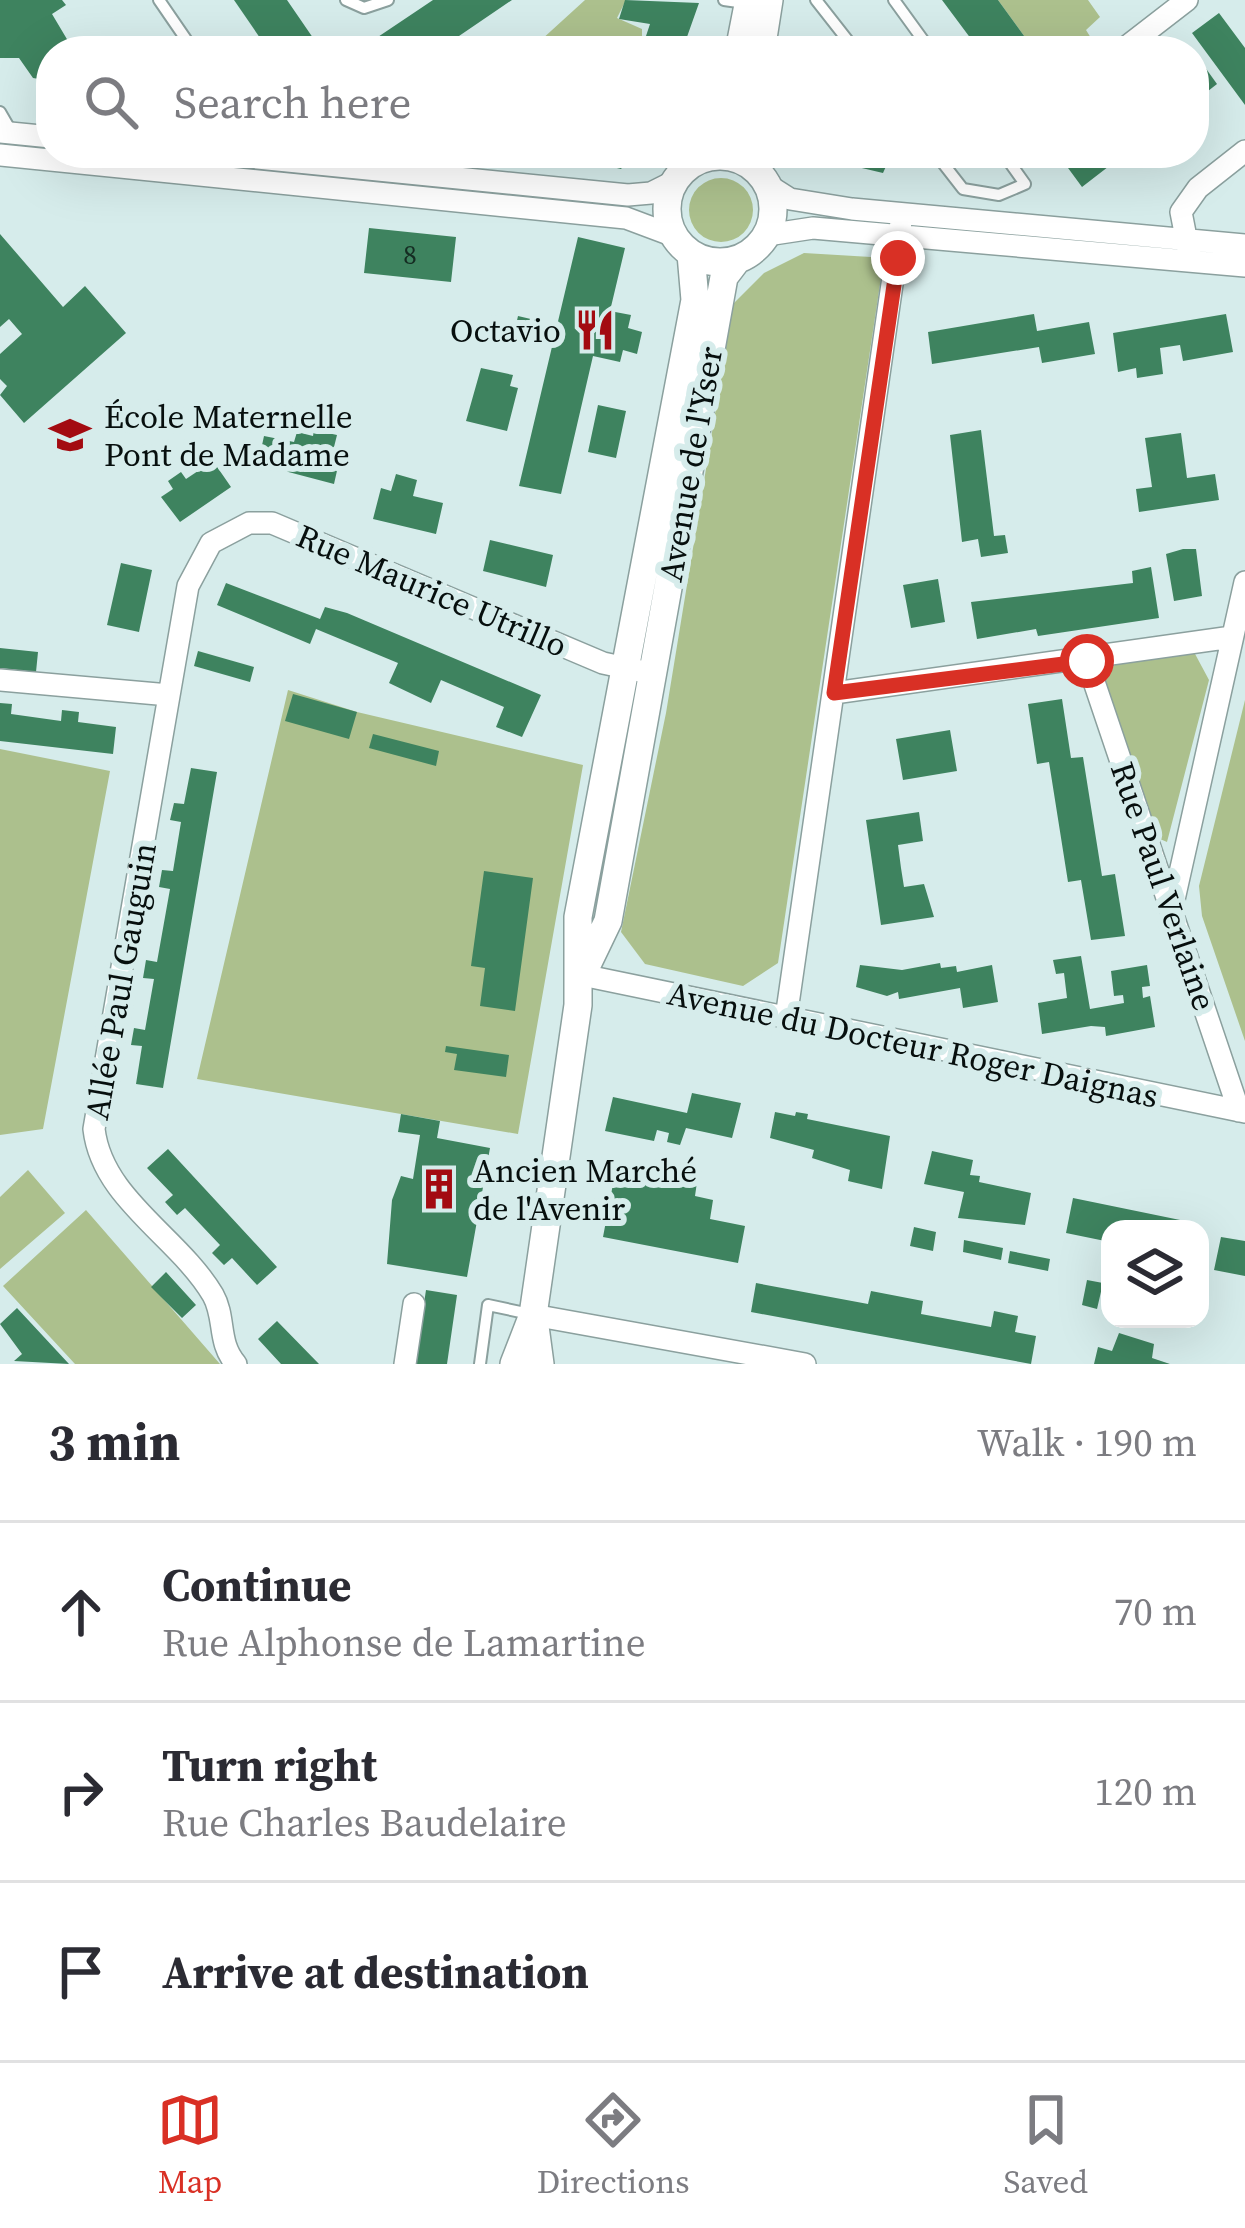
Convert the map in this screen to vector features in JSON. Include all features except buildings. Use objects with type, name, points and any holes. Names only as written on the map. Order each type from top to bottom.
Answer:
[{"type":"main road","points":[[742,36],[748,1]]},
{"type":"main road","points":[[748,1],[757,36]]},
{"type":"main road","points":[[692,168],[675,181],[667,216],[682,245],[721,263],[737,260],[767,235],[773,219],[756,168]]},
{"type":"main road","name":"Avenue de l'Yser","points":[[640,671],[695,299],[682,245]]},
{"type":"main road","name":"Avenue de l'Yser","points":[[514,1364],[533,1315],[582,975],[578,917],[640,671],[724,277],[737,260]]},
{"type":"main road","name":"Avenue de l'Yser","points":[[533,1315],[541,1364]]},
{"type":"street","points":[[1140,36],[1187,0]]},
{"type":"street","points":[[6,133],[36,136]]},
{"type":"street","points":[[1189,250],[1181,212],[1198,188],[1245,151]]},
{"type":"street","points":[[0,155],[36,159]]},
{"type":"street","points":[[129,168],[626,218],[682,245]]},
{"type":"street","points":[[358,168],[628,195],[651,193],[675,181]]},
{"type":"street","points":[[756,168],[790,199],[901,226]]},
{"type":"street","points":[[786,1018],[901,226]]},
{"type":"street","points":[[767,235],[812,228],[901,226],[1189,250],[1245,245]]},
{"type":"street","points":[[1189,250],[1245,266]]},
{"type":"street","name":"Rue Maurice Utrillo","points":[[169,695],[198,560],[211,543],[249,523],[272,523],[640,671]]},
{"type":"street","points":[[1172,908],[1245,582]]},
{"type":"street","points":[[834,693],[1232,637]]},
{"type":"street","name":"Rue Paul Verlaine","points":[[1087,661],[1242,1112]]},
{"type":"street","points":[[0,680],[169,695]]},
{"type":"street","name":"Allée Paul Gauguin","points":[[169,695],[94,1130],[104,1169],[214,1298],[223,1349],[236,1364]]},
{"type":"street","name":"Avenue du Docteur Roger Daignas","points":[[582,975],[1242,1112]]},
{"type":"street","points":[[405,1364],[414,1304]]},
{"type":"street","points":[[533,1315],[702,1354],[805,1364]]},
{"type":"lane","points":[[159,0],[184,36]]},
{"type":"lane","points":[[346,0],[364,8],[388,0]]},
{"type":"lane","points":[[816,0],[844,36]]},
{"type":"lane","points":[[894,0],[920,36]]},
{"type":"lane","points":[[0,112],[6,133]]},
{"type":"lane","points":[[947,168],[963,189],[999,196],[1025,184],[1014,168]]},
{"type":"lane","points":[[480,1364],[488,1305],[533,1315]]},
{"type":"green space","points":[[585,0],[626,0],[617,18],[642,29],[642,36],[545,36]]},
{"type":"green space","points":[[998,0],[1088,0],[1100,17],[1086,30],[1090,36],[1024,36]]},
{"type":"green space","points":[[721,178],[743,188],[753,210],[743,232],[721,242],[699,232],[689,210],[699,188]]},
{"type":"green space","points":[[804,253],[871,257],[882,271],[778,963],[743,986],[645,964],[621,932],[666,713],[733,304],[764,273]]},
{"type":"green space","points":[[1194,652],[1209,680],[1167,842],[1153,836],[1104,675],[1116,664]]},
{"type":"green space","points":[[288,690],[357,712],[583,765],[518,1134],[197,1079]]},
{"type":"green space","points":[[1245,700],[1245,1041],[1202,916],[1199,886]]},
{"type":"green space","points":[[0,749],[110,771],[43,1129],[0,1135]]},
{"type":"green space","points":[[28,1170],[65,1213],[0,1269],[0,1197]]},
{"type":"green space","points":[[86,1210],[220,1364],[75,1364],[3,1286]]},
{"type":"place","name":"Octavio","points":[[595,330]]},
{"type":"place","name":"École Maternelle Pont de Madame","points":[[70,435]]},
{"type":"place","name":"Ancien Marché de l'Avenir","points":[[439,1189]]},
{"type":"route","points":[[898,258],[834,693],[1087,661]]}]
